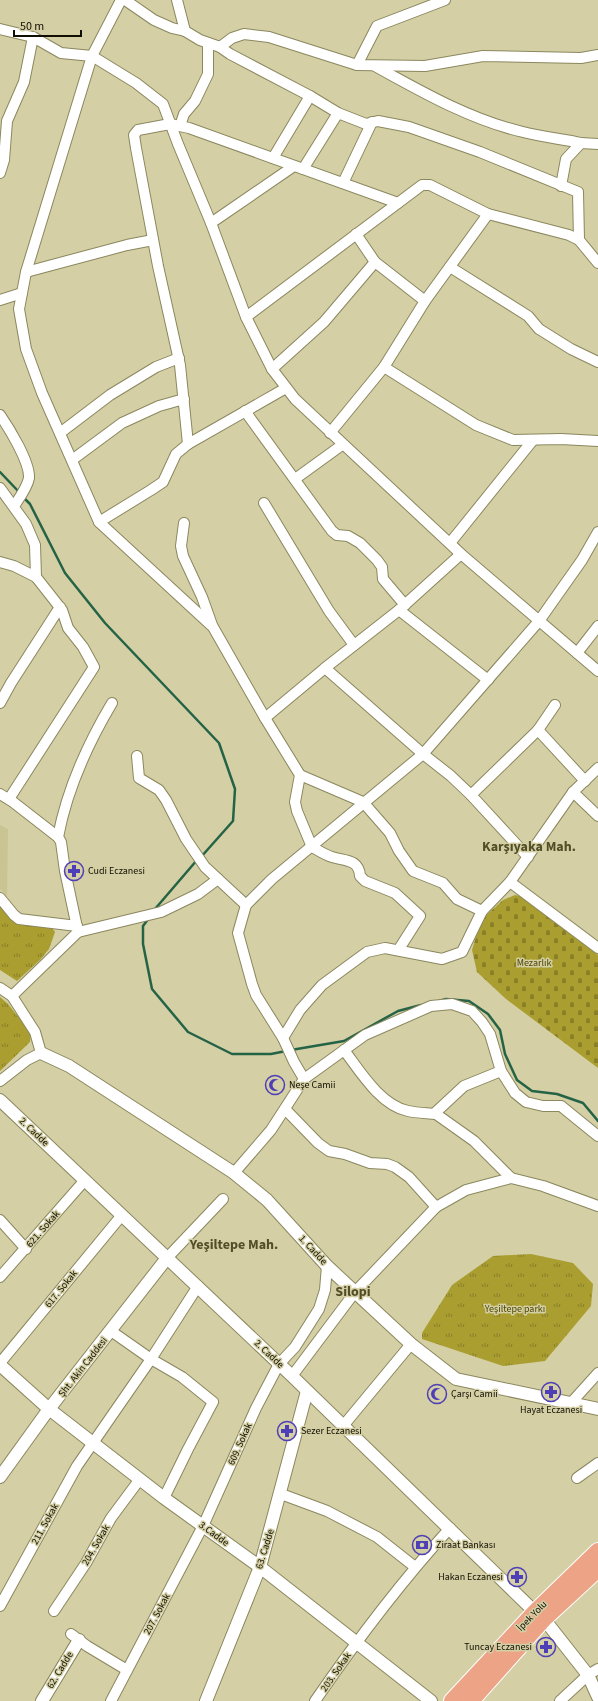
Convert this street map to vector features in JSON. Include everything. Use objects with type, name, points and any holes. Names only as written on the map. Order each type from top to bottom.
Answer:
[{"type":"highway","name":"İpek Yolu","points":[[452,1701],[540,1616],[598,1551]]},
{"type":"highway","points":[[471,1701],[540,1616],[598,1569]]},
{"type":"street","points":[[120,0],[92,56],[74,118],[50,189],[26,272],[19,309],[26,349],[42,393],[99,522],[213,627]]},
{"type":"street","points":[[125,0],[154,20],[172,28],[185,31],[200,40],[220,47],[230,54],[310,96],[338,113],[366,124],[378,122],[408,127],[480,152],[578,192],[580,240],[598,263]]},
{"type":"street","points":[[177,0],[185,31]]},
{"type":"street","points":[[357,65],[377,26],[445,0]]},
{"type":"street","points":[[0,29],[33,37],[61,53],[92,56],[136,83],[163,104],[175,125],[246,317],[272,369],[294,399],[461,554],[598,671]]},
{"type":"street","points":[[220,47],[232,38],[244,34],[269,38],[357,65],[425,66],[484,56],[581,58],[598,55]]},
{"type":"street","points":[[0,173],[4,160],[7,121],[24,82],[33,37]]},
{"type":"street","points":[[175,125],[195,101],[208,74],[208,43]]},
{"type":"street","points":[[374,65],[425,93],[475,116],[523,132],[581,143],[598,144]]},
{"type":"street","points":[[273,158],[310,96]]},
{"type":"street","points":[[211,223],[298,167],[338,113]]},
{"type":"street","points":[[343,183],[372,122]]},
{"type":"street","points":[[188,444],[179,358],[153,240],[134,135],[138,130],[175,125],[189,128],[398,203]]},
{"type":"street","points":[[561,186],[566,159],[581,143]]},
{"type":"street","points":[[246,317],[422,185],[430,185],[488,214],[580,240]]},
{"type":"street","points":[[330,433],[384,367],[425,301],[488,214]]},
{"type":"street","points":[[356,234],[375,262],[425,301]]},
{"type":"street","points":[[26,272],[127,245],[153,240]]},
{"type":"street","points":[[272,369],[324,322],[375,262]]},
{"type":"street","points":[[450,267],[528,316],[538,329],[571,350],[598,362]]},
{"type":"street","points":[[0,300],[22,293]]},
{"type":"street","points":[[60,433],[110,396],[149,371],[179,358]]},
{"type":"street","points":[[384,367],[476,426],[513,440],[561,439],[598,442]]},
{"type":"street","points":[[99,522],[163,482],[176,454],[188,444],[286,388]]},
{"type":"street","points":[[72,460],[122,422],[159,406],[184,399]]},
{"type":"street","points":[[245,411],[332,531],[337,535],[348,536],[360,543],[382,567],[383,578],[402,607],[488,680]]},
{"type":"street","points":[[0,415],[12,431],[24,460],[29,477],[24,491],[14,506]]},
{"type":"street","points":[[450,543],[533,440]]},
{"type":"street","points":[[295,479],[342,445]]},
{"type":"street","points":[[0,488],[26,524],[35,545],[36,577]]},
{"type":"street","points":[[264,503],[329,611],[354,645]]},
{"type":"street","points":[[184,523],[181,546],[183,556],[202,597],[213,627],[265,718],[300,775],[363,802],[390,833],[399,852],[414,871],[443,883],[457,899],[482,911]]},
{"type":"street","points":[[304,1079],[283,1038],[256,995],[252,984],[238,933],[246,905],[272,879],[312,847],[363,802],[423,754],[539,621],[582,560],[598,532]]},
{"type":"street","points":[[265,718],[402,607],[461,554]]},
{"type":"street","points":[[0,562],[14,566],[36,577],[60,608],[68,628],[83,647],[94,667],[4,797],[58,836],[61,842],[65,871],[77,929]]},
{"type":"street","points":[[0,703],[11,683],[60,608]]},
{"type":"street","points":[[577,653],[598,626]]},
{"type":"street","points":[[325,668],[423,754],[451,776],[471,795],[528,857]]},
{"type":"street","points":[[58,836],[63,812],[75,777],[87,748],[112,702]]},
{"type":"street","points":[[471,795],[538,730],[555,705]]},
{"type":"street","points":[[538,730],[585,781]]},
{"type":"street","points":[[137,756],[139,778],[159,790],[166,800],[186,839],[205,867],[246,905]]},
{"type":"street","points":[[283,1038],[300,1010],[322,985],[367,952],[385,948],[442,959],[462,952],[482,911],[510,882],[573,792],[598,768]]},
{"type":"street","points":[[300,775],[295,802],[297,811],[312,847],[331,856],[356,864],[359,868],[360,876],[365,881],[395,893],[420,916],[399,950]]},
{"type":"street","points":[[573,792],[598,816]]},
{"type":"street","points":[[0,898],[19,919],[77,929],[127,921],[161,912],[198,894],[218,879]]},
{"type":"street","points":[[510,882],[598,948]]},
{"type":"street","points":[[12,996],[77,929]]},
{"type":"street","points":[[0,988],[12,996],[35,1032],[40,1053],[26,1060],[0,1081]]},
{"type":"street","points":[[234,1173],[271,1130],[304,1079],[365,1035],[431,1006],[452,1004],[472,1011],[490,1034],[501,1071],[515,1093],[526,1102],[543,1106],[561,1106],[598,1136]]},
{"type":"street","points":[[344,1050],[368,1083],[383,1097],[399,1108],[408,1111],[436,1114],[474,1140],[511,1178]]},
{"type":"street","name":"1. Cadde","points":[[40,1053],[69,1066],[234,1173],[267,1200],[327,1266],[411,1344],[456,1379],[598,1409]]},
{"type":"street","points":[[436,1114],[438,1108],[464,1086],[501,1071]]},
{"type":"street","name":"2. Cadde","points":[[0,1100],[198,1286],[540,1616],[593,1672],[598,1697]]},
{"type":"street","points":[[285,1109],[318,1143],[329,1151],[345,1154],[370,1163],[387,1164],[395,1167],[408,1177],[436,1207]]},
{"type":"street","points":[[292,1376],[355,1292],[436,1207],[466,1190],[511,1178],[543,1186],[598,1206]]},
{"type":"street","name":"621. Sokak","points":[[0,1277],[85,1180]]},
{"type":"street","points":[[167,1258],[223,1199]]},
{"type":"street","name":"617. Sokak","points":[[0,1364],[122,1215]]},
{"type":"street","points":[[0,1220],[26,1249]]},
{"type":"street","name":"Şht. Akin Caddesi","points":[[0,1476],[49,1409],[167,1258]]},
{"type":"street","name":"609. Sokak","points":[[203,1526],[256,1408],[279,1364],[295,1347],[319,1309],[325,1290],[327,1266]]},
{"type":"street","name":"211. Sokak","points":[[0,1606],[77,1466],[151,1359],[198,1286]]},
{"type":"street","points":[[111,1331],[151,1359],[182,1377],[213,1402],[164,1498]]},
{"type":"street","points":[[343,1426],[411,1344]]},
{"type":"street","name":"3.Cadde","points":[[0,1364],[49,1409],[93,1444],[164,1498],[260,1567],[431,1701]]},
{"type":"street","points":[[570,1404],[598,1373]]},
{"type":"street","name":"63. Cadde","points":[[206,1701],[260,1567],[281,1494],[307,1391]]},
{"type":"street","points":[[577,1478],[598,1463]]},
{"type":"street","name":"204. Sokak","points":[[54,1611],[86,1563],[111,1518],[140,1480]]},
{"type":"street","points":[[281,1494],[327,1511],[377,1537],[415,1567]]},
{"type":"street","name":"207. Sokak","points":[[111,1701],[203,1526]]},
{"type":"street","name":"203. Sokak","points":[[315,1701],[356,1642],[415,1567],[450,1528]]},
{"type":"street","points":[[75,1637],[127,1670]]},
{"type":"street","name":"62. Cadde","points":[[42,1701],[75,1637]]},
{"type":"street","points":[[560,1701],[593,1672]]},
{"type":"shaded area","points":[[0,825],[8,829],[7,896],[0,889]]},
{"type":"green space","name":"Mezarlık","points":[[515,895],[524,897],[598,955],[598,1068],[506,999],[477,972],[472,950],[481,920],[503,900]]},
{"type":"green space","points":[[0,906],[17,923],[52,928],[55,932],[49,949],[40,960],[17,981],[0,970]]},
{"type":"green space","points":[[0,997],[8,1004],[31,1033],[30,1042],[0,1071]]},
{"type":"green space","name":"Yeşiltepe parkı","points":[[531,1254],[573,1263],[593,1284],[591,1306],[545,1361],[503,1366],[422,1339],[422,1333],[452,1285],[493,1256]]},
{"type":"waterway","points":[[0,472],[20,493]]},
{"type":"waterway","points":[[23,497],[30,504],[65,573],[105,623],[219,743],[235,789],[233,821],[201,857]]},
{"type":"waterway","points":[[155,909],[197,860]]},
{"type":"waterway","points":[[149,918],[143,926],[143,944],[152,989],[188,1032],[232,1054],[271,1054],[286,1051]]},
{"type":"waterway","points":[[439,1001],[446,999],[469,1001],[488,1014],[500,1030],[505,1054],[517,1080],[532,1091],[557,1094],[583,1103],[598,1121]]},
{"type":"waterway","points":[[291,1050],[344,1041],[398,1011],[421,1005]]},
{"type":"place","name":"Cudi Eczanesi","points":[[74,871]]},
{"type":"place","name":"Neşe Camii","points":[[275,1085]]},
{"type":"place","name":"Hayat Eczanesi","points":[[551,1392]]},
{"type":"place","name":"Çarşı Camii","points":[[437,1394]]},
{"type":"place","name":"Sezer Eczanesi","points":[[287,1431]]},
{"type":"place","name":"Ziraat Bankası","points":[[422,1545]]},
{"type":"place","name":"Hakan Eczanesi","points":[[517,1577]]},
{"type":"place","name":"Tuncay Eczanesi","points":[[546,1647]]},
{"type":"district","name":"Karşıyaka Mah.","points":[[529,847]]},
{"type":"district","name":"Yeşiltepe Mah.","points":[[234,1245]]},
{"type":"district","name":"Silopi","points":[[353,1292]]}]
